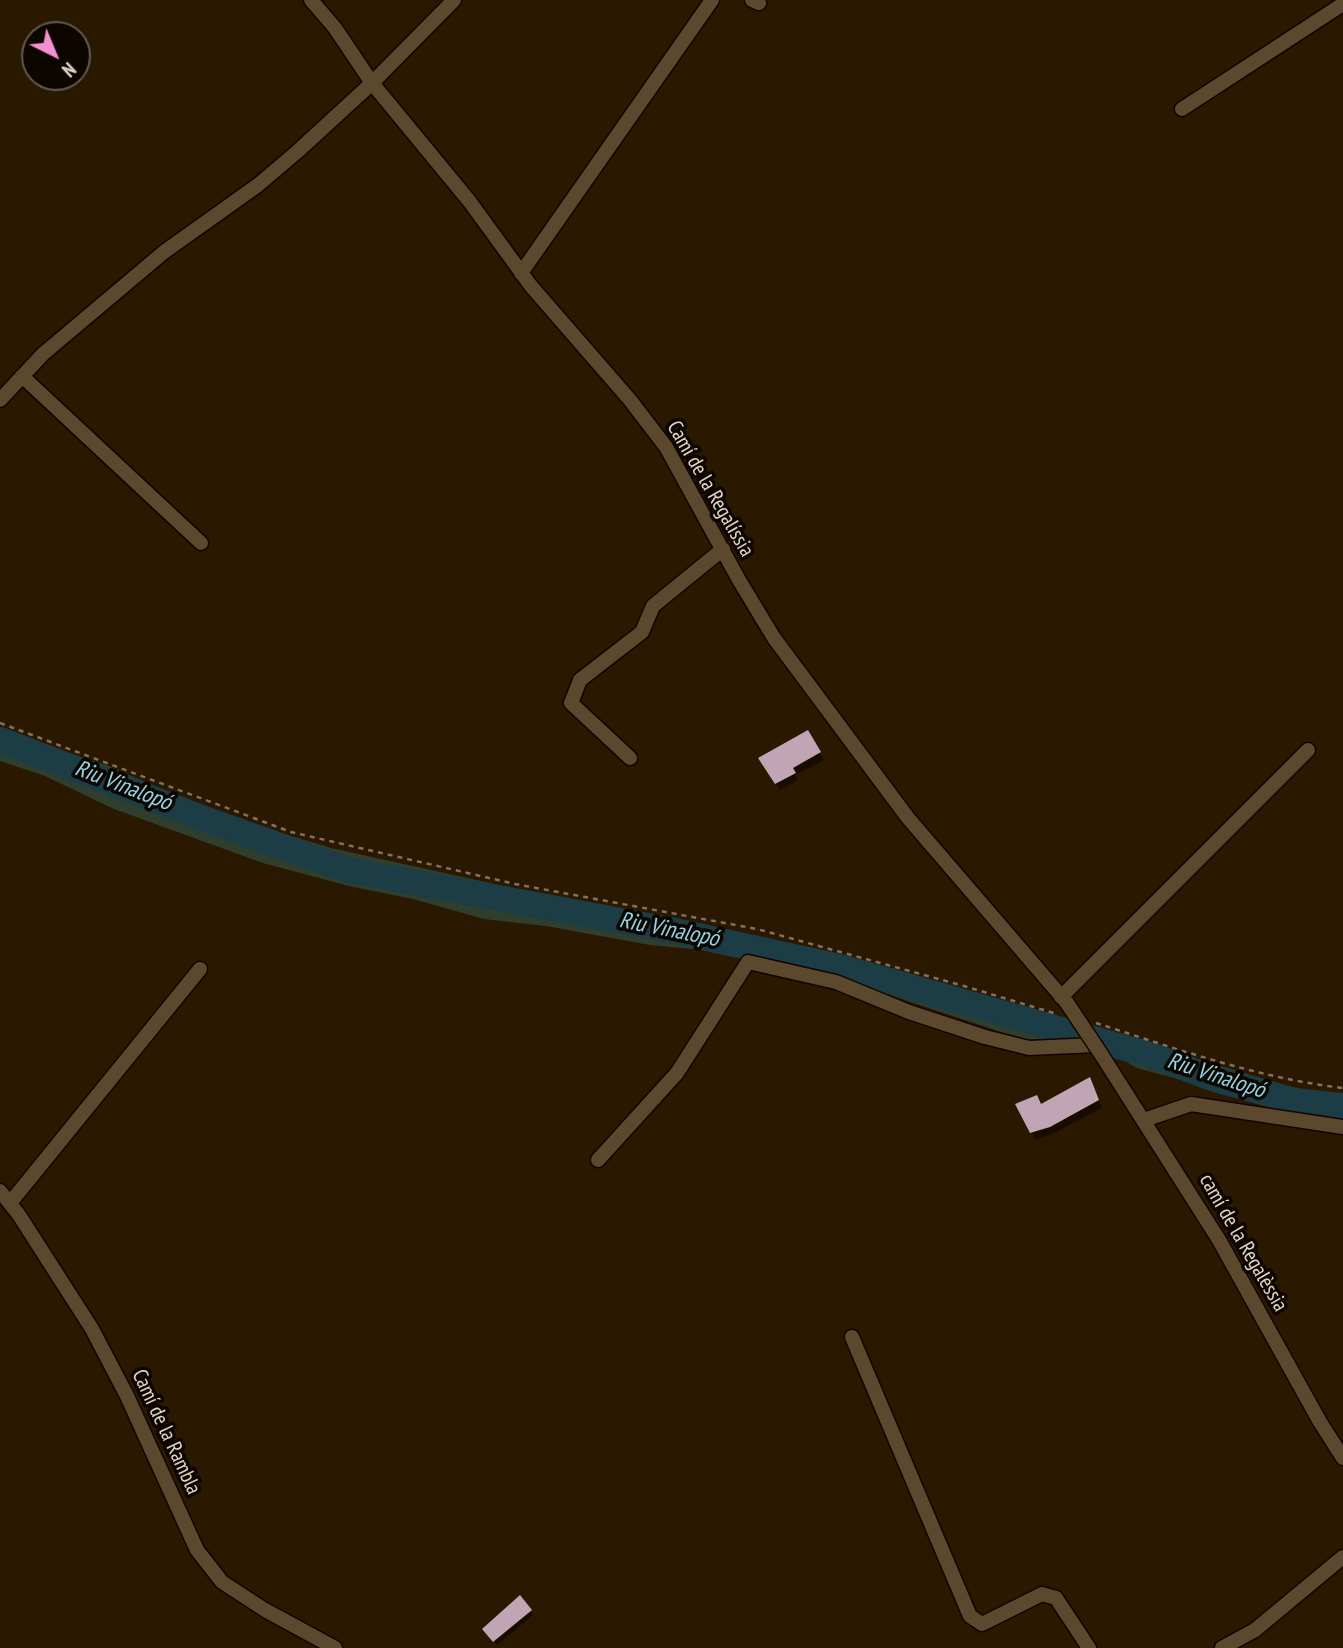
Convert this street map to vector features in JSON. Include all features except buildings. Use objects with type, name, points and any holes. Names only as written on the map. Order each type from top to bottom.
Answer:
[{"type":"street","name":"Camí de la Regalíssia","points":[[311,0],[335,28],[372,83],[470,202],[521,273],[630,400],[666,447],[774,638],[908,818],[1071,1010],[1098,1049]]},
{"type":"street","points":[[0,400],[43,354],[164,252],[258,185],[372,83],[454,0]]},
{"type":"street","points":[[521,273],[712,0]]},
{"type":"street","points":[[1182,109],[1343,4]]},
{"type":"street","points":[[22,376],[201,543]]},
{"type":"street","points":[[630,758],[571,703],[580,680],[642,632],[653,606],[723,549]]},
{"type":"street","points":[[1071,1010],[1308,750]]},
{"type":"street","points":[[598,1160],[677,1073],[748,962],[836,982],[909,1012],[985,1037],[1029,1048],[1098,1049]]},
{"type":"street","points":[[10,1203],[200,969]]},
{"type":"street","name":"camí de la Regalèssia","points":[[1098,1049],[1219,1240],[1343,1458]]},
{"type":"street","points":[[1144,1120],[1191,1104],[1343,1127]]},
{"type":"street","name":"Camí de la Rambla","points":[[0,1191],[92,1329],[127,1396],[197,1550],[222,1582],[265,1610],[335,1648]]},
{"type":"street","points":[[852,1337],[970,1616],[982,1624],[1042,1594],[1056,1598],[1089,1648]]},
{"type":"street","points":[[1222,1648],[1255,1630],[1343,1557]]},
{"type":"path","points":[[0,723],[291,832],[515,884],[757,929],[1071,1010],[1098,1023],[1195,1055],[1298,1083],[1343,1088]]},
{"type":"path","points":[[1071,1010],[1098,1023]]},
{"type":"green space","points":[[0,731],[106,765],[225,816],[331,848],[626,913],[777,941],[873,965],[1052,1017],[1072,1038],[1025,1040],[887,994],[747,954],[650,945],[546,926],[484,919],[263,863],[114,809],[45,776],[0,761]]},
{"type":"green space","points":[[1110,1035],[1142,1042],[1290,1087],[1343,1095],[1343,1117],[1283,1107],[1137,1068],[1125,1061]]},
{"type":"waterway","name":"Riu Vinalopó","points":[[0,740],[207,820],[348,870],[670,930],[840,967],[1150,1055],[1215,1079],[1295,1101],[1343,1106]]}]
